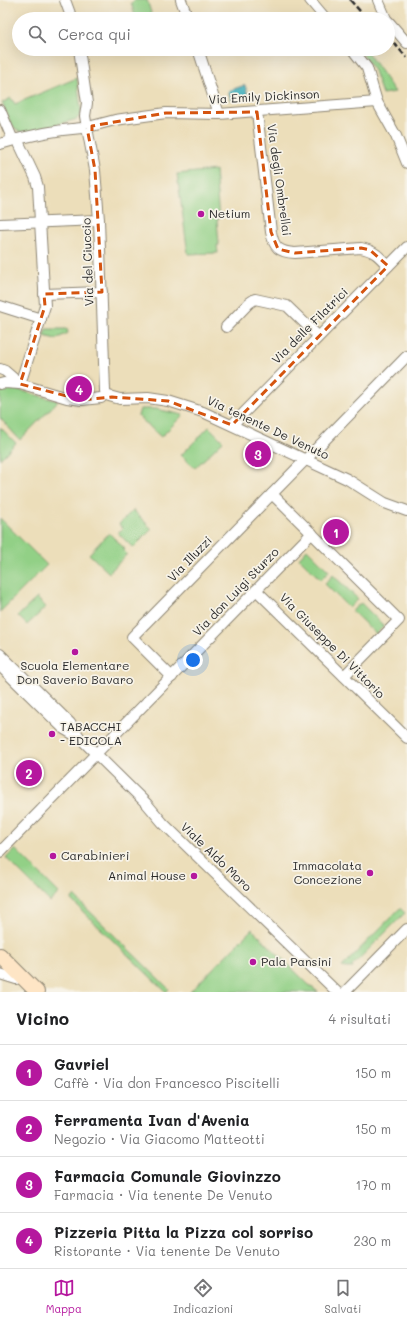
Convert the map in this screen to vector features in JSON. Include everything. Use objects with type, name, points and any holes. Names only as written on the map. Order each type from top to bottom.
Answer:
[{"type":"main road","points":[[0,955],[38,992]]},
{"type":"main road","points":[[0,963],[29,992]]},
{"type":"street","points":[[64,0],[69,12]]},
{"type":"street","points":[[181,0],[185,12]]},
{"type":"street","points":[[310,0],[320,12]]},
{"type":"street","points":[[378,0],[383,12]]},
{"type":"street","points":[[395,29],[407,43]]},
{"type":"street","points":[[80,56],[87,103],[85,116],[87,127]]},
{"type":"street","points":[[200,56],[219,114]]},
{"type":"street","points":[[358,56],[367,68],[377,102],[396,136],[407,162]]},
{"type":"street","name":"Via Emily Dickinson","points":[[0,144],[15,139],[87,127],[115,120],[166,113],[219,114],[377,102]]},
{"type":"street","points":[[0,110],[35,177],[38,187],[45,306],[20,384],[0,384]]},
{"type":"street","name":"Via degli Ombrellai","points":[[256,112],[271,232],[273,241],[278,250],[286,253],[295,253],[361,248],[370,250],[378,255],[388,266]]},
{"type":"street","name":"Via del Ciuccio","points":[[87,127],[95,170],[99,220],[105,395]]},
{"type":"street","points":[[0,224],[99,220]]},
{"type":"street","name":"Via delle Filatrici","points":[[232,425],[407,247]]},
{"type":"street","points":[[44,294],[102,292]]},
{"type":"street","points":[[226,327],[249,303],[255,299],[287,306],[318,336]]},
{"type":"street","points":[[0,306],[41,318]]},
{"type":"street","name":"Via Illuzzi","points":[[172,677],[132,637],[407,356]]},
{"type":"street","name":"Via tenente De Venuto","points":[[0,369],[5,371],[20,384],[67,398],[82,400],[105,395],[120,399],[148,398],[168,401],[203,412],[346,479],[385,503],[407,511]]},
{"type":"street","points":[[272,494],[399,620],[344,676]]},
{"type":"street","name":"Via don Luigi Sturzo","points":[[0,852],[312,533]]},
{"type":"street","name":"Via Giuseppe Di Vittorio","points":[[256,590],[407,738]]},
{"type":"street","name":"Viale Aldo Moro","points":[[0,654],[70,723],[80,738],[147,804],[163,823],[337,992]]},
{"type":"street","name":"Viale Aldo Moro","points":[[0,666],[64,729],[80,738]]},
{"type":"street","points":[[345,992],[407,929]]},
{"type":"street","points":[[0,974],[16,979]]},
{"type":"highlighted area","points":[[257,112],[271,232],[278,249],[295,253],[361,248],[370,250],[388,266],[232,425],[168,401],[112,397],[82,400],[20,384],[45,306],[44,294],[102,292],[95,170],[88,133],[92,131],[92,126],[166,113]]},
{"type":"green space","points":[[135,0],[147,0],[151,12],[134,12],[131,3]]},
{"type":"green space","points":[[364,56],[370,56],[395,92],[382,94],[374,71]]},
{"type":"green space","points":[[77,78],[81,114],[77,119],[27,133],[17,130],[14,127],[8,118],[2,103],[11,98],[15,104]]},
{"type":"green space","name":"Netium","points":[[215,170],[219,219],[217,220],[219,245],[217,245],[218,253],[188,254],[177,174]]},
{"type":"green space","points":[[46,329],[67,329],[68,333],[56,339],[44,336]]},
{"type":"green space","points":[[5,389],[15,389],[58,401],[20,440],[0,418],[0,394]]},
{"type":"green space","points":[[140,409],[156,409],[183,415],[161,437],[138,416]]},
{"type":"green space","points":[[0,427],[16,443],[0,459]]},
{"type":"green space","points":[[209,427],[223,441],[195,468],[181,455]]},
{"type":"green space","points":[[133,510],[152,529],[133,548],[118,533],[123,529],[119,524]]},
{"type":"green space","points":[[0,518],[47,565],[0,612]]},
{"type":"green space","points":[[109,533],[125,549],[123,550],[127,554],[109,573],[89,554]]},
{"type":"green space","points":[[307,549],[329,571],[321,580],[299,558]]},
{"type":"green space","points":[[333,575],[358,599],[349,608],[325,584]]},
{"type":"green space","points":[[37,598],[46,607],[27,625],[18,616]]},
{"type":"green space","points":[[361,603],[384,626],[376,634],[352,611]]},
{"type":"green space","points":[[15,849],[59,893],[50,902],[6,858]]},
{"type":"green space","points":[[74,896],[169,989],[166,992],[71,900]]},
{"type":"green space","points":[[400,908],[405,913],[352,966],[353,968],[342,967]]},
{"type":"green space","name":"Pala Pansini","points":[[252,929],[308,984],[318,992],[190,992]]},
{"type":"water","points":[[245,85],[248,95],[231,100],[228,91]]},
{"type":"railway","points":[[350,0],[361,12]]},
{"type":"railway","points":[[395,44],[407,58]]},
{"type":"place","name":"Netium","points":[[201,214]]},
{"type":"place","name":"Pizzeria Pitta la Pizza col sorriso","points":[[79,389]]},
{"type":"place","name":"Farmacia Comunale Giovinzzo","points":[[258,454]]},
{"type":"place","name":"Gavriel","points":[[336,532]]},
{"type":"place","name":"Scuola Elementare Don Saverio Bavaro","points":[[75,652]]},
{"type":"place","name":"TABACCHI - EDICOLA","points":[[52,734]]},
{"type":"place","name":"Ferramenta Ivan d'Avenia","points":[[29,773]]},
{"type":"place","name":"Carabinieri","points":[[53,856]]},
{"type":"place","name":"Immacolata Concezione","points":[[370,873]]},
{"type":"place","name":"Animal House","points":[[194,876]]},
{"type":"place","name":"Pala Pansini","points":[[253,962]]}]
